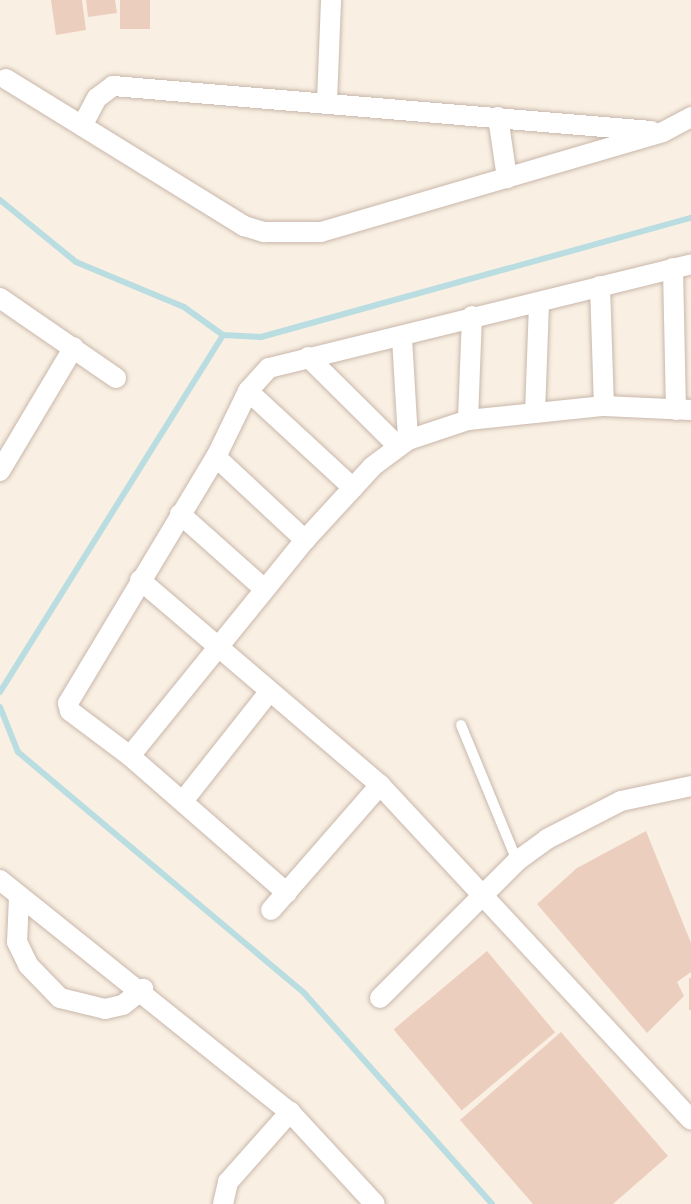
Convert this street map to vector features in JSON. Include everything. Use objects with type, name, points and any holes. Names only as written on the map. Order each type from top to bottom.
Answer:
[{"type":"street","points":[[327,101],[331,0]]},
{"type":"street","points":[[6,79],[244,226],[264,232],[321,232],[663,132],[691,117]]},
{"type":"street","points":[[82,126],[97,98],[113,86],[327,101],[663,132]]},
{"type":"street","points":[[498,117],[507,178]]},
{"type":"street","points":[[130,756],[263,588],[352,488],[403,443],[468,420],[604,406],[683,410],[682,266],[472,316],[402,338],[308,357],[268,368],[248,391],[216,457],[68,703],[70,711],[130,756],[287,893]]},
{"type":"street","points":[[600,285],[604,406]]},
{"type":"street","points":[[0,298],[116,378]]},
{"type":"street","points":[[535,413],[538,302]]},
{"type":"street","points":[[468,420],[472,316]]},
{"type":"street","points":[[402,338],[403,443]]},
{"type":"street","points":[[0,471],[74,347]]},
{"type":"street","points":[[308,357],[403,443]]},
{"type":"street","points":[[248,391],[352,488]]},
{"type":"street","points":[[216,457],[305,540]]},
{"type":"street","points":[[180,514],[263,588]]},
{"type":"street","points":[[140,580],[380,785],[487,895],[691,1120]]},
{"type":"street","points":[[183,801],[269,692]]},
{"type":"street","points":[[271,910],[380,785]]},
{"type":"street","points":[[380,998],[487,895],[517,861],[621,801],[691,786]]},
{"type":"street","points":[[0,880],[19,897],[143,989],[290,1112],[375,1204]]},
{"type":"street","points":[[19,897],[17,942],[28,965],[60,998],[105,1009],[123,1005],[143,989]]},
{"type":"street","points":[[223,1204],[228,1182],[290,1112]]},
{"type":"lane","points":[[461,725],[517,861]]},
{"type":"building","points":[[51,0],[82,0],[86,30],[56,35]]},
{"type":"building","points":[[86,0],[115,0],[117,13],[88,17]]},
{"type":"building","points":[[120,0],[150,0],[150,29],[120,29]]},
{"type":"building","points":[[646,831],[691,943],[691,972],[677,982],[684,996],[647,1033],[537,904],[577,868]]},
{"type":"building","points":[[487,951],[555,1032],[462,1111],[394,1029]]},
{"type":"building","points":[[689,978],[691,978],[691,1010],[689,1010]]},
{"type":"building","points":[[561,1032],[668,1156],[613,1204],[533,1204],[460,1120]]},
{"type":"waterway","points":[[0,200],[76,262],[184,307],[223,335],[261,337],[691,218]]},
{"type":"waterway","points":[[0,692],[223,335]]},
{"type":"waterway","points":[[0,707],[18,752],[305,994],[492,1204]]}]
